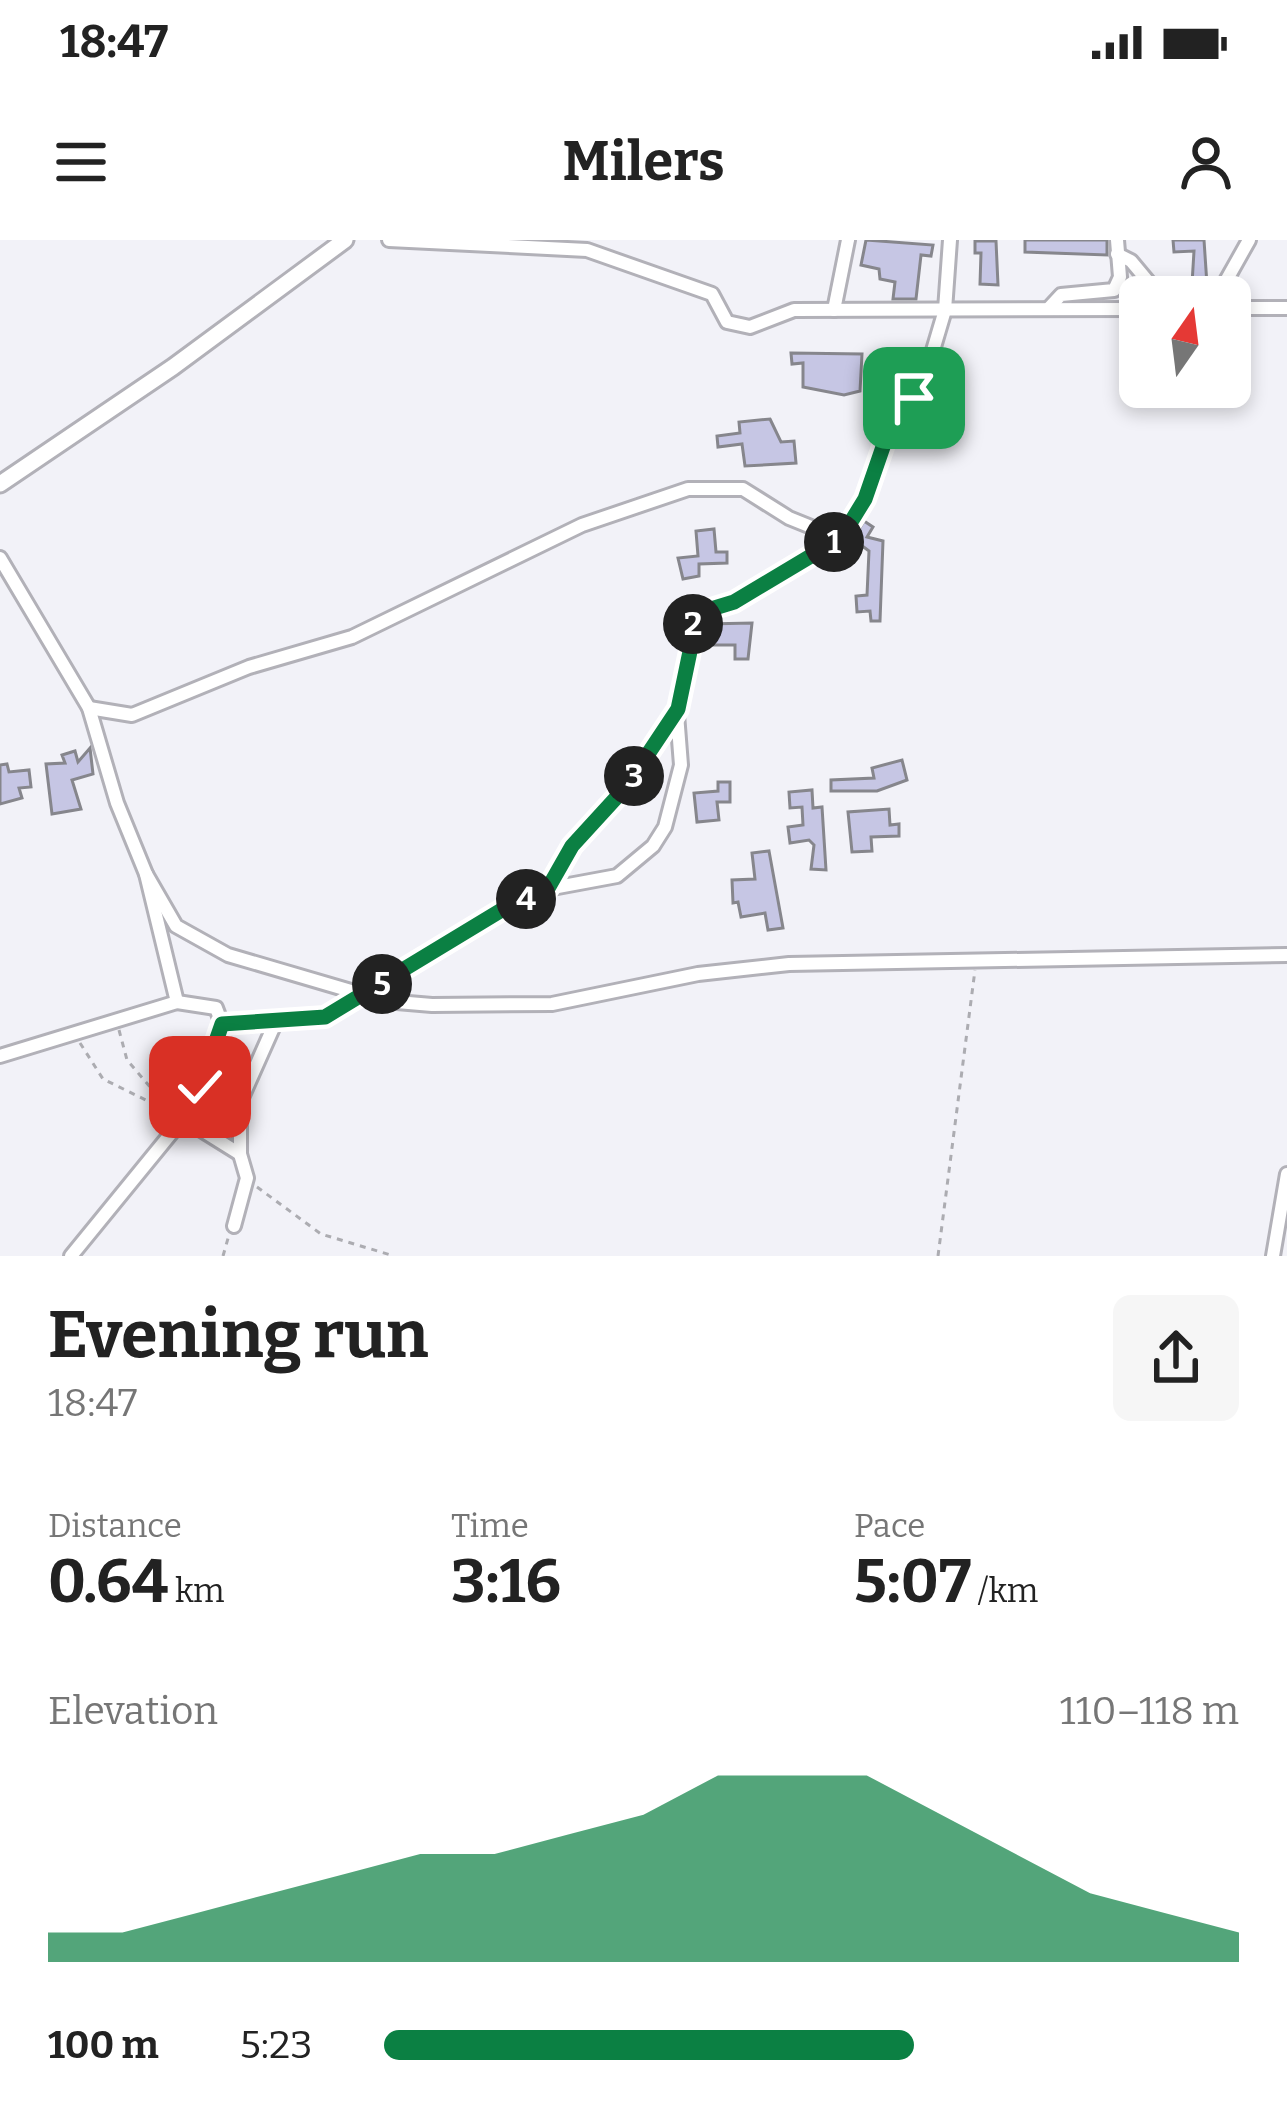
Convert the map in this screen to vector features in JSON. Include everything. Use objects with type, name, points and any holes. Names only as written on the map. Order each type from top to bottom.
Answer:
[{"type":"street","points":[[0,484],[173,367],[345,240]]},
{"type":"street","points":[[389,240],[614,256],[712,294],[727,322],[751,327],[794,310],[1119,309]]},
{"type":"street","points":[[834,310],[848,240]]},
{"type":"street","points":[[222,1024],[325,1017],[510,905],[547,890],[617,876],[660,837],[681,764],[678,709],[698,613],[734,602],[841,538],[865,499],[884,444],[920,390],[945,310],[950,240]]},
{"type":"street","points":[[1229,276],[1250,240]]},
{"type":"street","points":[[1048,309],[1061,295],[1114,290],[1120,277],[1117,247]]},
{"type":"street","points":[[1117,247],[1144,276]]},
{"type":"street","points":[[1251,308],[1287,308]]},
{"type":"street","points":[[89,708],[132,715],[249,667],[352,637],[582,525],[688,489],[742,489],[789,518],[841,538]]},
{"type":"street","points":[[0,558],[89,708],[117,803],[146,874],[176,926],[252,964],[385,1001],[502,1007],[789,964],[1287,955]]},
{"type":"street","points":[[146,874],[177,1002]]},
{"type":"street","points":[[0,1056],[177,1002],[216,1008],[222,1024],[195,1104],[71,1256]]},
{"type":"street","points":[[234,1226],[247,1178],[240,1154],[244,1088],[265,1055],[275,1021]]},
{"type":"street","points":[[171,1111],[182,1123],[240,1154]]},
{"type":"street","points":[[1273,1256],[1287,1174]]},
{"type":"path","points":[[547,890],[572,846],[626,787],[678,709]]},
{"type":"path","points":[[938,1256],[976,962]]},
{"type":"path","points":[[118,1022],[128,1060],[171,1111]]},
{"type":"path","points":[[76,1036],[103,1079],[171,1111]]},
{"type":"path","points":[[247,1178],[321,1234],[394,1256]]},
{"type":"path","points":[[223,1256],[234,1226]]},
{"type":"building","points":[[866,240],[933,245],[931,256],[921,255],[916,299],[893,299],[895,282],[880,279],[879,269],[861,265]]},
{"type":"building","points":[[1025,240],[1107,240],[1107,255],[1025,252]]},
{"type":"building","points":[[1173,240],[1204,240],[1206,276],[1192,276],[1194,251],[1174,252]]},
{"type":"building","points":[[975,241],[996,241],[998,285],[980,284],[981,253],[975,253]]},
{"type":"building","points":[[791,353],[862,354],[860,391],[844,395],[803,387],[803,363],[792,364]]},
{"type":"building","points":[[770,419],[781,442],[794,441],[796,463],[745,466],[742,444],[718,447],[717,436],[740,433],[739,422]]},
{"type":"building","points":[[864,521],[873,527],[867,537],[883,541],[880,621],[871,621],[870,611],[857,612],[856,596],[867,595],[869,551],[853,539]]},
{"type":"building","points":[[714,529],[716,552],[727,552],[727,563],[699,564],[699,576],[683,579],[678,558],[698,556],[696,531]]},
{"type":"building","points":[[752,623],[748,659],[735,659],[735,645],[706,645],[706,624]]},
{"type":"building","points":[[90,748],[93,774],[72,780],[81,809],[52,814],[46,764],[65,763],[62,755],[75,751],[78,762]]},
{"type":"building","points":[[902,760],[907,780],[877,791],[831,791],[831,780],[874,778],[872,768]]},
{"type":"building","points":[[7,764],[9,772],[29,770],[31,787],[19,788],[22,798],[0,804],[0,765]]},
{"type":"building","points":[[718,782],[730,782],[730,802],[717,802],[719,820],[697,822],[694,793],[718,791]]},
{"type":"building","points":[[812,790],[813,808],[822,807],[826,870],[811,869],[814,845],[809,840],[790,843],[788,827],[803,825],[802,807],[790,808],[789,792]]},
{"type":"building","points":[[889,809],[890,825],[899,824],[899,836],[871,837],[872,851],[852,852],[848,812]]},
{"type":"building","points":[[769,851],[783,928],[768,930],[765,913],[741,917],[738,902],[733,903],[732,880],[755,879],[752,853]]},
{"type":"building","points":[[232,1054],[235,1066],[228,1068],[227,1103],[207,1104],[222,1057]]},
{"type":"route","points":[[200,1087],[222,1024],[325,1017],[510,905],[547,890],[572,846],[609,800],[626,787],[663,724],[678,709],[690,630],[698,613],[734,602],[841,538],[865,499],[884,444],[914,398]]}]
